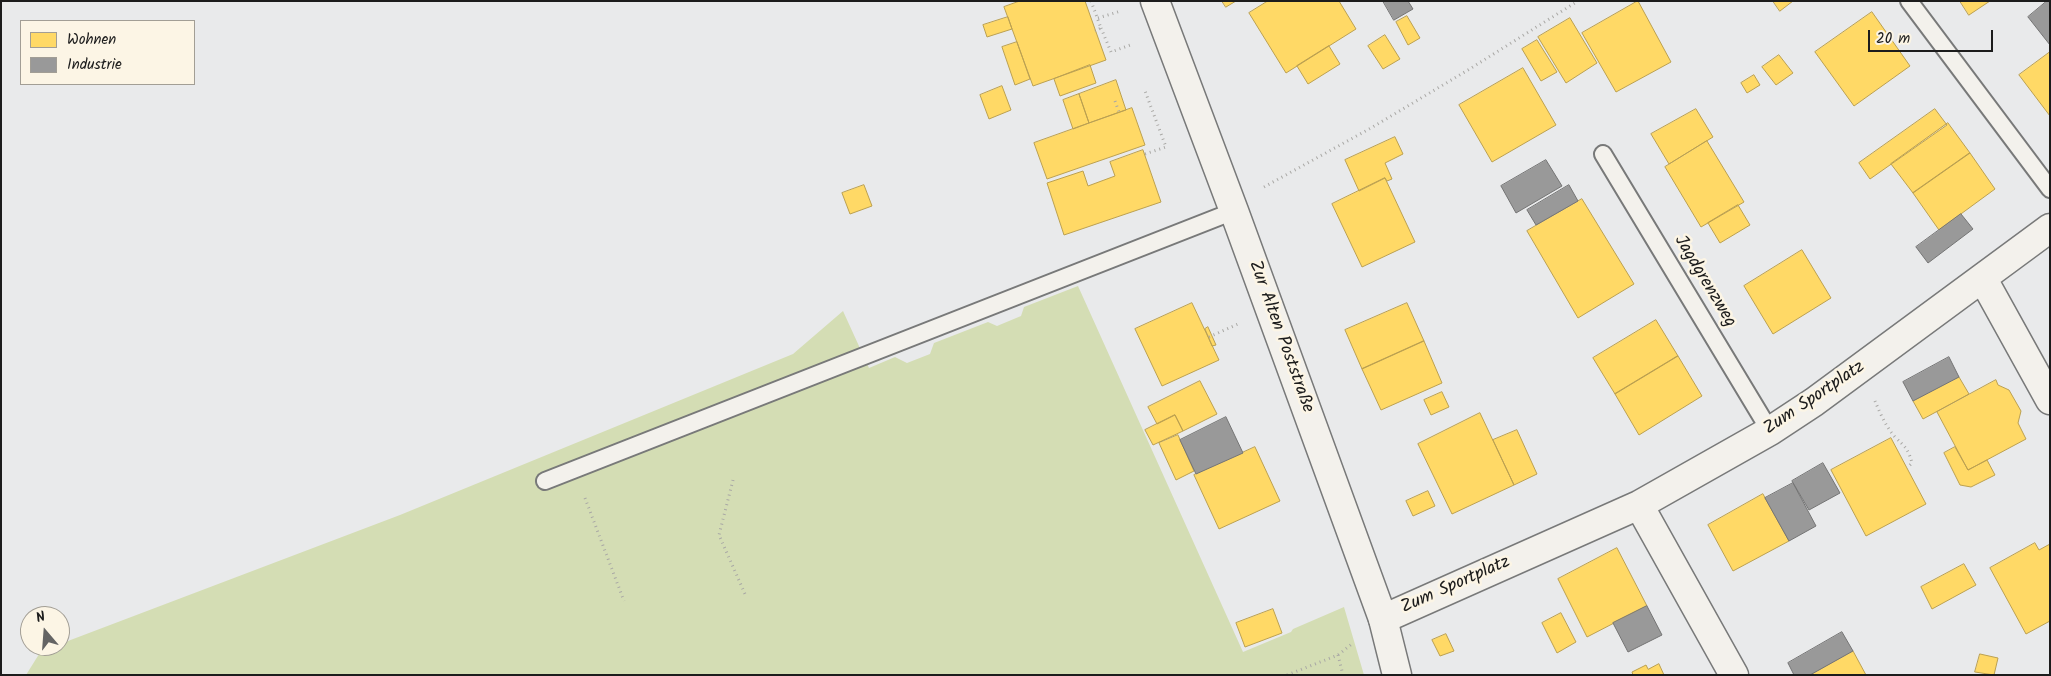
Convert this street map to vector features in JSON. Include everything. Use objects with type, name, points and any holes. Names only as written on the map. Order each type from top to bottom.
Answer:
[{"type":"street","name":"Zur Alten Poststraße","points":[[1155,1],[1383,619],[1397,675]]},
{"type":"street","name":"Zum Sportplatz","points":[[1383,619],[1638,505],[1770,431],[1814,402],[2050,228]]},
{"type":"street","points":[[1983,279],[2050,400]]},
{"type":"street","points":[[1638,505],[1734,675]]},
{"type":"lane","points":[[1909,1],[2050,189]]},
{"type":"lane","name":"Jagdgrenzweg","points":[[1603,154],[1770,431]]},
{"type":"lane","points":[[545,481],[1234,211]]},
{"type":"path","points":[[1091,1],[1101,28],[1095,31]]},
{"type":"path","points":[[1234,211],[1274,180],[1370,128],[1578,1]]},
{"type":"path","points":[[1145,90],[1166,147],[1145,154]]},
{"type":"path","points":[[1115,101],[1119,112]]},
{"type":"path","points":[[1209,337],[1239,323]]},
{"type":"path","points":[[1874,398],[1886,424],[1895,437],[1902,441],[1910,454],[1912,464],[1907,468]]},
{"type":"path","points":[[576,469],[598,535],[624,600]]},
{"type":"path","points":[[733,480],[719,535],[745,594]]},
{"type":"path","points":[[1287,675],[1338,654],[1383,619]]},
{"type":"path","points":[[1338,654],[1343,675]]},
{"type":"green space","points":[[1078,286],[1243,652],[1344,607],[1364,675],[26,675],[38,656],[70,656],[70,640],[400,515],[793,354],[843,311],[869,368],[895,357],[907,363],[930,354],[934,343],[988,322],[997,326],[1021,316],[1024,307]]},
{"type":"building: Wohnen","points":[[1020,1],[1085,1],[1106,60],[1033,86],[1004,7]]},
{"type":"building: Wohnen","points":[[1222,1],[1236,1],[1226,7]]},
{"type":"building: Wohnen","points":[[1268,1],[1339,1],[1356,29],[1286,73],[1249,13]]},
{"type":"building: Wohnen","points":[[1638,1],[1671,62],[1616,92],[1582,33]]},
{"type":"building: Wohnen","points":[[1773,1],[1793,1],[1780,11]]},
{"type":"building: Wohnen","points":[[1960,1],[1990,1],[1969,15]]},
{"type":"building: Wohnen","points":[[1872,12],[1910,66],[1854,106],[1815,52]]},
{"type":"building: Wohnen","points":[[1407,16],[1420,38],[1408,45],[1396,22]]},
{"type":"building: Wohnen","points":[[1008,17],[1012,29],[987,37],[983,25]]},
{"type":"building: Wohnen","points":[[1570,18],[1597,63],[1566,83],[1538,37]]},
{"type":"building: Wohnen","points":[[1385,35],[1400,59],[1383,69],[1368,46]]},
{"type":"building: Wohnen","points":[[1537,40],[1557,72],[1541,81],[1522,49]]},
{"type":"building: Wohnen","points":[[1017,42],[1030,79],[1015,85],[1002,47]]},
{"type":"building: Wohnen","points":[[1329,46],[1340,64],[1308,84],[1297,66]]},
{"type":"building: Wohnen","points":[[2050,52],[2050,116],[2019,75]]},
{"type":"building: Wohnen","points":[[1779,55],[1793,73],[1776,85],[1762,67]]},
{"type":"building: Wohnen","points":[[1090,65],[1096,83],[1060,96],[1054,79]]},
{"type":"building: Wohnen","points":[[1523,68],[1556,125],[1492,162],[1459,105]]},
{"type":"building: Wohnen","points":[[1754,75],[1760,85],[1747,93],[1741,83]]},
{"type":"building: Wohnen","points":[[1116,80],[1126,110],[1089,123],[1079,94]]},
{"type":"building: Wohnen","points":[[1002,86],[1011,110],[989,119],[980,95]]},
{"type":"building: Wohnen","points":[[1079,94],[1089,123],[1073,129],[1063,100]]},
{"type":"building: Wohnen","points":[[1132,108],[1145,145],[1047,179],[1034,143]]},
{"type":"building: Wohnen","points":[[1696,109],[1713,137],[1669,164],[1651,134]]},
{"type":"building: Wohnen","points":[[1935,109],[1947,125],[1870,179],[1859,163]]},
{"type":"building: Wohnen","points":[[1948,123],[1970,153],[1913,193],[1891,164]]},
{"type":"building: Wohnen","points":[[1395,137],[1403,154],[1385,163],[1392,179],[1387,181],[1385,178],[1359,191],[1345,160]]},
{"type":"building: Wohnen","points":[[1707,141],[1744,202],[1701,227],[1665,167]]},
{"type":"building: Wohnen","points":[[1143,150],[1161,202],[1064,235],[1047,183],[1083,171],[1088,186],[1115,176],[1110,162]]},
{"type":"building: Wohnen","points":[[1970,153],[1995,189],[1939,230],[1913,193]]},
{"type":"building: Wohnen","points":[[1385,178],[1415,242],[1362,267],[1332,204]]},
{"type":"building: Wohnen","points":[[864,185],[872,206],[850,214],[842,193]]},
{"type":"building: Wohnen","points":[[1582,199],[1634,284],[1578,318],[1527,231]]},
{"type":"building: Wohnen","points":[[1738,205],[1750,225],[1720,243],[1708,223]]},
{"type":"building: Wohnen","points":[[1802,250],[1831,298],[1773,334],[1744,286]]},
{"type":"building: Wohnen","points":[[1192,303],[1219,360],[1162,386],[1135,329]]},
{"type":"building: Wohnen","points":[[1407,303],[1424,341],[1362,369],[1345,330]]},
{"type":"building: Wohnen","points":[[1656,320],[1678,356],[1615,394],[1593,358]]},
{"type":"building: Wohnen","points":[[1208,327],[1216,345],[1212,346],[1205,329]]},
{"type":"building: Wohnen","points":[[1424,341],[1442,383],[1381,410],[1362,369]]},
{"type":"building: Wohnen","points":[[1678,356],[1702,396],[1639,435],[1615,394]]},
{"type":"building: Wohnen","points":[[1959,377],[1969,394],[1923,419],[1913,401]]},
{"type":"building: Wohnen","points":[[1996,380],[1998,385],[2009,390],[2021,411],[2018,423],[2026,439],[1968,470],[1937,412]]},
{"type":"building: Wohnen","points":[[1200,381],[1217,414],[1183,431],[1175,415],[1157,424],[1148,407]]},
{"type":"building: Wohnen","points":[[1442,392],[1449,407],[1431,415],[1424,400]]},
{"type":"building: Wohnen","points":[[1480,413],[1514,485],[1452,514],[1418,444]]},
{"type":"building: Wohnen","points":[[1175,415],[1183,431],[1153,445],[1145,430]]},
{"type":"building: Wohnen","points":[[1517,430],[1537,474],[1514,485],[1493,440]]},
{"type":"building: Wohnen","points":[[1178,435],[1194,471],[1176,480],[1159,443]]},
{"type":"building: Wohnen","points":[[1891,438],[1926,504],[1866,536],[1831,470]]},
{"type":"building: Wohnen","points":[[1255,447],[1280,501],[1219,529],[1194,475]]},
{"type":"building: Wohnen","points":[[1955,447],[1968,470],[1987,460],[1995,475],[1971,487],[1960,485],[1944,453]]},
{"type":"building: Wohnen","points":[[1428,491],[1435,506],[1413,516],[1406,501]]},
{"type":"building: Wohnen","points":[[1763,494],[1789,541],[1733,571],[1708,525]]},
{"type":"building: Wohnen","points":[[2035,543],[2039,550],[2050,544],[2050,621],[2026,634],[1990,568]]},
{"type":"building: Wohnen","points":[[1617,548],[1647,606],[1587,637],[1558,579]]},
{"type":"building: Wohnen","points":[[1964,564],[1976,585],[1932,609],[1921,587]]},
{"type":"building: Wohnen","points":[[1273,609],[1282,633],[1245,647],[1236,623]]},
{"type":"building: Wohnen","points":[[1561,613],[1576,642],[1557,653],[1542,623]]},
{"type":"building: Wohnen","points":[[1446,634],[1454,651],[1440,656],[1432,640]]},
{"type":"building: Wohnen","points":[[1853,651],[1866,675],[1810,675]]},
{"type":"building: Wohnen","points":[[1980,654],[1998,658],[1994,675],[1975,672]]},
{"type":"building: Wohnen","points":[[1659,664],[1664,675],[1633,675],[1632,672],[1646,665],[1648,669]]},
{"type":"building: Industrie","points":[[1383,1],[1408,1],[1413,9],[1394,20]]},
{"type":"building: Industrie","points":[[2047,1],[2050,1],[2050,45],[2028,17]]},
{"type":"building: Industrie","points":[[1546,160],[1562,186],[1516,213],[1501,186]]},
{"type":"building: Industrie","points":[[1569,185],[1578,201],[1536,225],[1527,210]]},
{"type":"building: Industrie","points":[[1961,214],[1973,229],[1928,263],[1916,247]]},
{"type":"building: Industrie","points":[[1949,357],[1959,377],[1913,401],[1903,382]]},
{"type":"building: Industrie","points":[[1226,417],[1243,453],[1196,474],[1180,440]]},
{"type":"building: Industrie","points":[[1823,463],[1840,493],[1809,510],[1792,481]]},
{"type":"building: Industrie","points":[[1793,483],[1816,526],[1789,541],[1765,498]]},
{"type":"building: Industrie","points":[[1647,606],[1662,635],[1628,652],[1613,623]]},
{"type":"building: Industrie","points":[[1842,632],[1853,651],[1810,675],[1794,675],[1788,663]]}]
